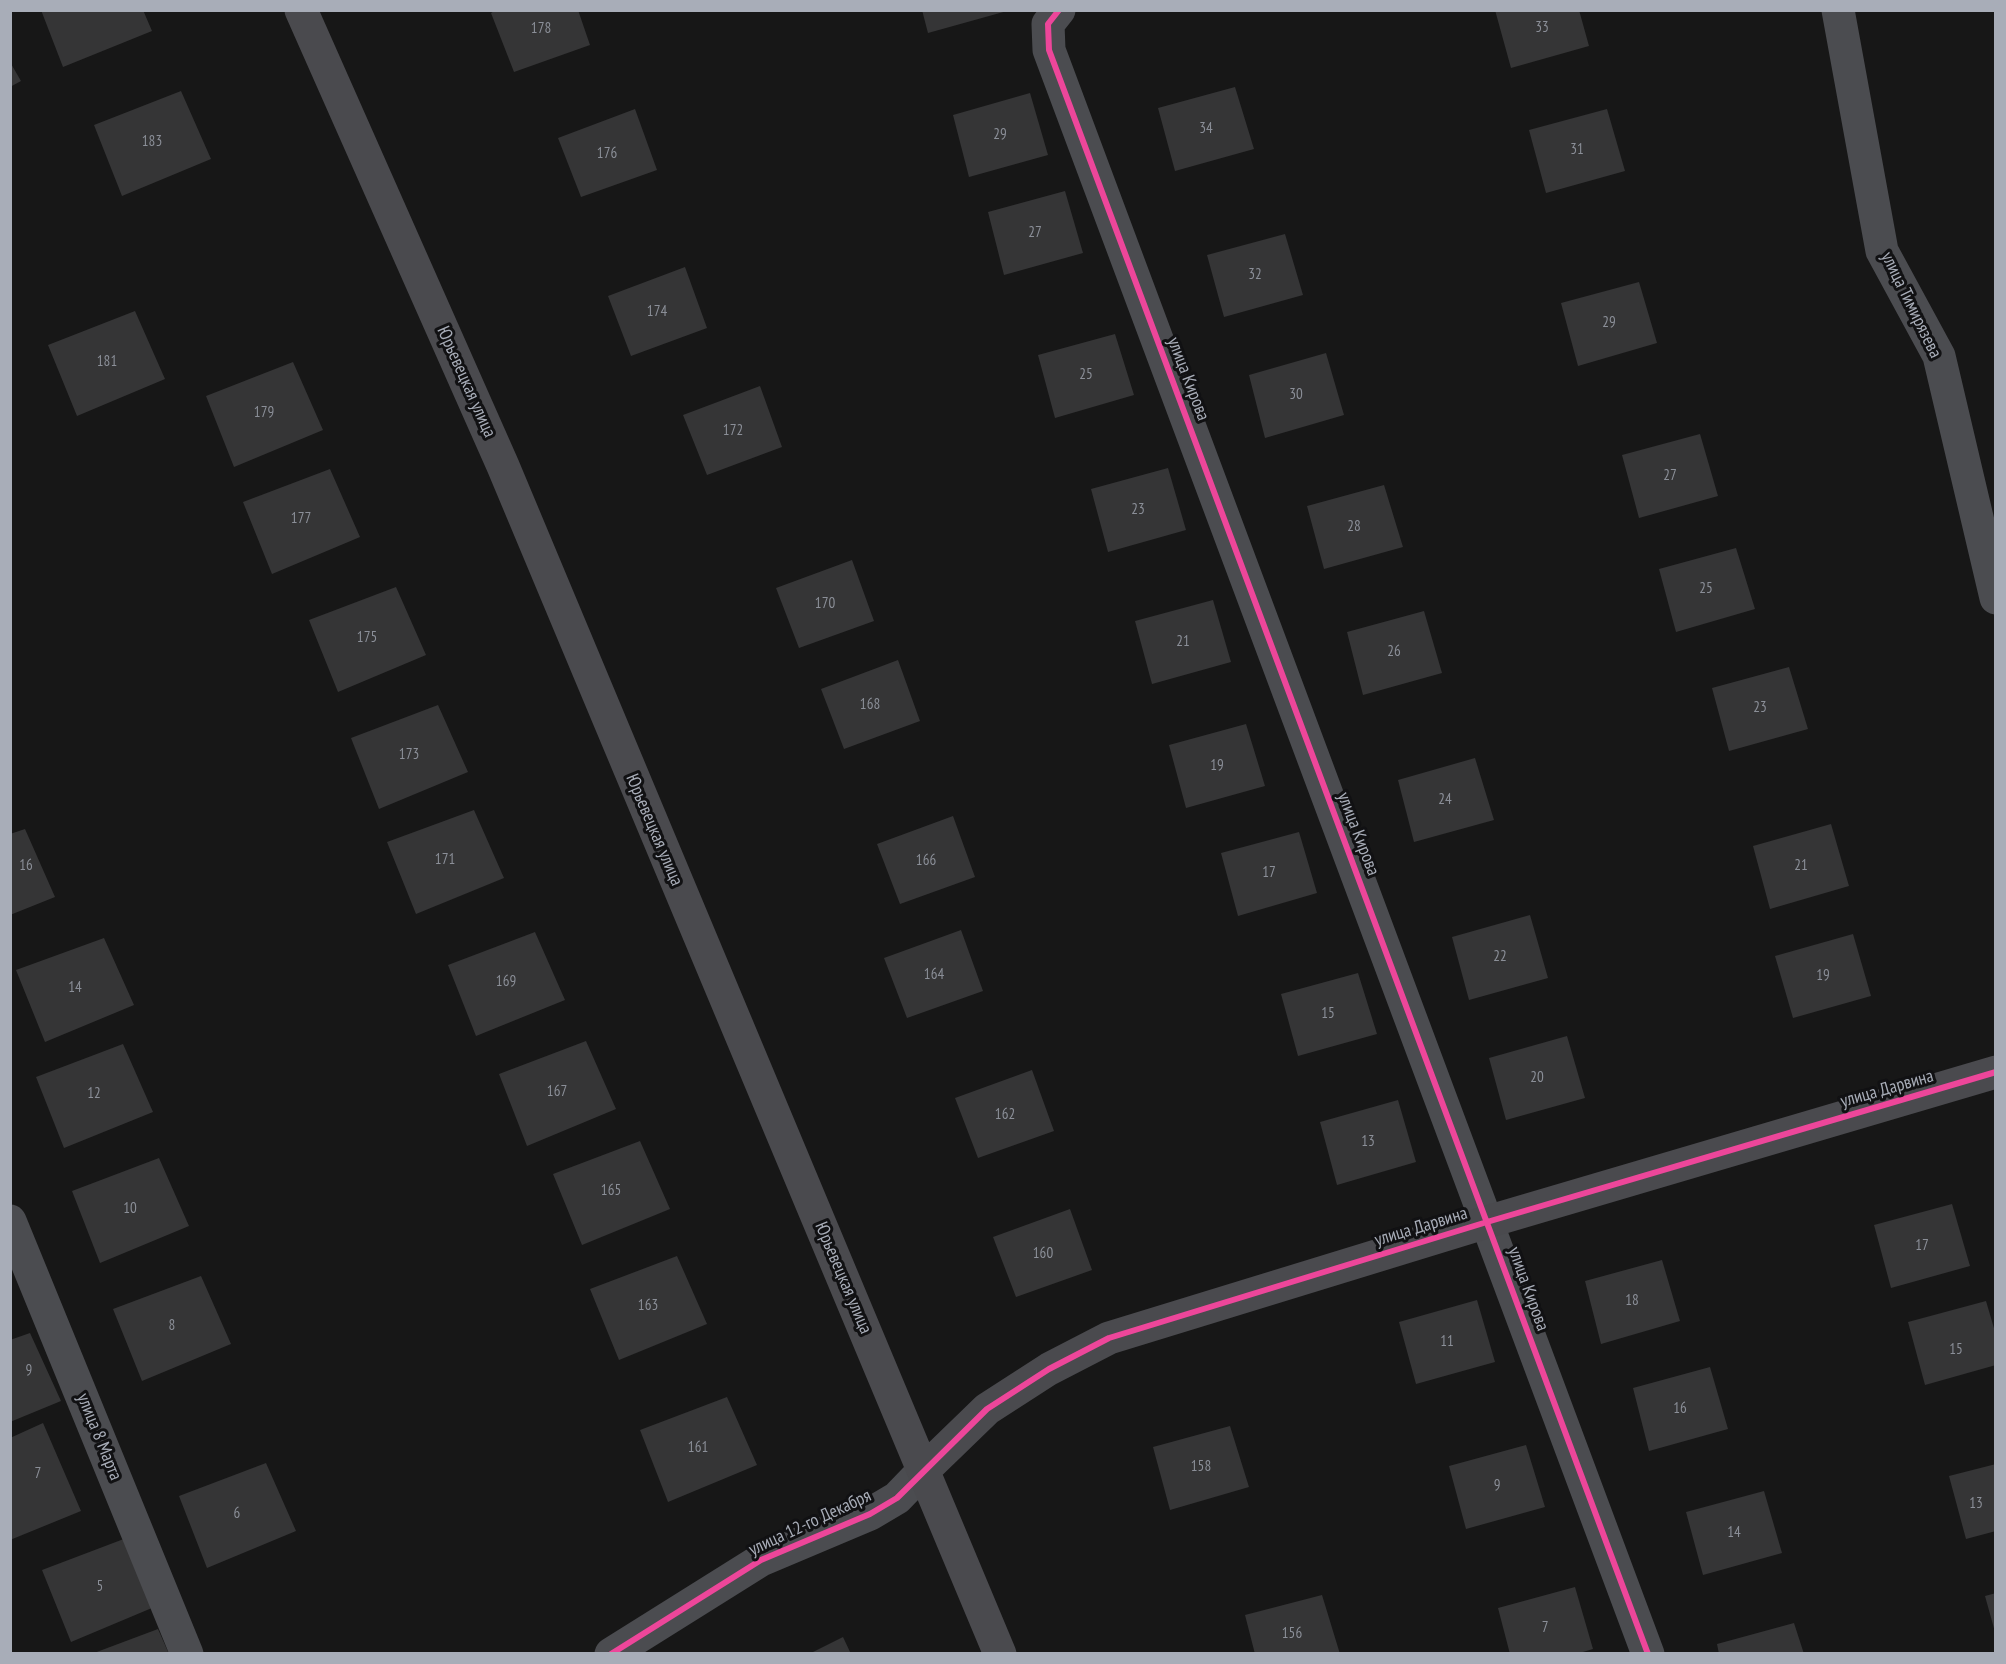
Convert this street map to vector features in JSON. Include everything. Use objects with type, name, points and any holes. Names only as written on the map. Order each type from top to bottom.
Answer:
[{"type":"main road","name":"Юрьевецкая улица","points":[[301,10],[503,466],[607,720],[1000,1653]]},
{"type":"main road","name":"улица Дарвина","points":[[924,1470],[987,1409],[1049,1369],[1109,1338],[1487,1222],[1995,1072]]},
{"type":"street","name":"улица Тимирязева","points":[[1838,10],[1882,251],[1939,356],[1995,598]]},
{"type":"street","name":"улица Кирова","points":[[1054,17],[1049,50],[1648,1653]]},
{"type":"street","name":"улица 8 Марта","points":[[10,1221],[188,1653]]},
{"type":"street","name":"улица 12-го Декабря","points":[[610,1653],[761,1560],[870,1514],[897,1498],[924,1470]]},
{"type":"building","points":[[41,10],[143,10],[152,31],[63,67]]},
{"type":"building","points":[[496,10],[578,10],[590,45],[514,72],[491,13]]},
{"type":"building","points":[[922,10],[1007,10],[1007,11],[928,33]]},
{"type":"building","points":[[1495,10],[1579,10],[1589,46],[1511,68]]},
{"type":"building","points":[[10,62],[21,81],[10,87]]},
{"type":"building","points":[[1235,87],[1254,149],[1175,171],[1158,108]]},
{"type":"building","points":[[181,91],[211,159],[122,196],[94,125]]},
{"type":"building","points":[[1030,93],[1048,155],[969,177],[953,115]]},
{"type":"building","points":[[635,109],[657,170],[581,197],[558,138]]},
{"type":"building","points":[[1607,109],[1625,171],[1546,193],[1529,130]]},
{"type":"building","points":[[1065,191],[1083,253],[1004,275],[988,212]]},
{"type":"building","points":[[1285,234],[1303,295],[1224,317],[1207,255]]},
{"type":"building","points":[[685,267],[707,328],[631,356],[608,296]]},
{"type":"building","points":[[1639,282],[1657,343],[1578,366],[1561,303]]},
{"type":"building","points":[[135,311],[165,379],[77,416],[48,345]]},
{"type":"building","points":[[1115,334],[1134,395],[1055,418],[1038,355]]},
{"type":"building","points":[[1326,353],[1344,415],[1265,438],[1249,375]]},
{"type":"building","points":[[293,362],[323,430],[234,467],[206,396]]},
{"type":"building","points":[[760,386],[782,447],[707,475],[683,415]]},
{"type":"building","points":[[1700,434],[1718,496],[1639,518],[1622,455]]},
{"type":"building","points":[[1168,468],[1186,530],[1108,552],[1091,489]]},
{"type":"building","points":[[330,469],[360,537],[272,574],[243,502]]},
{"type":"building","points":[[1384,485],[1403,547],[1324,569],[1307,506]]},
{"type":"building","points":[[1736,548],[1755,609],[1676,632],[1659,569]]},
{"type":"building","points":[[852,560],[874,621],[799,648],[776,588]]},
{"type":"building","points":[[396,587],[426,655],[338,692],[309,620]]},
{"type":"building","points":[[1213,600],[1231,662],[1152,684],[1135,621]]},
{"type":"building","points":[[1424,611],[1442,673],[1363,695],[1347,632]]},
{"type":"building","points":[[898,660],[920,721],[844,749],[821,689]]},
{"type":"building","points":[[1789,667],[1808,729],[1729,751],[1712,688]]},
{"type":"building","points":[[438,705],[468,772],[379,809],[351,738]]},
{"type":"building","points":[[1246,724],[1265,786],[1186,808],[1169,745]]},
{"type":"building","points":[[1475,758],[1494,820],[1414,842],[1398,780]]},
{"type":"building","points":[[474,810],[504,878],[416,914],[387,842]]},
{"type":"building","points":[[953,816],[975,877],[900,904],[877,844]]},
{"type":"building","points":[[1831,824],[1849,886],[1770,909],[1753,846]]},
{"type":"building","points":[[25,829],[55,897],[10,915],[10,834]]},
{"type":"building","points":[[1299,832],[1317,893],[1238,916],[1221,853]]},
{"type":"building","points":[[1530,915],[1548,978],[1469,1000],[1452,937]]},
{"type":"building","points":[[961,930],[983,991],[907,1018],[884,958]]},
{"type":"building","points":[[535,932],[565,1000],[476,1036],[448,965]]},
{"type":"building","points":[[1853,934],[1871,996],[1793,1018],[1775,956]]},
{"type":"building","points":[[104,938],[134,1005],[45,1042],[16,970]]},
{"type":"building","points":[[1358,973],[1377,1034],[1298,1056],[1281,994]]},
{"type":"building","points":[[1567,1036],[1585,1098],[1506,1120],[1489,1058]]},
{"type":"building","points":[[586,1041],[616,1109],[527,1146],[499,1074]]},
{"type":"building","points":[[123,1044],[153,1112],[64,1148],[36,1077]]},
{"type":"building","points":[[1032,1070],[1054,1131],[978,1158],[955,1098]]},
{"type":"building","points":[[1398,1100],[1416,1162],[1337,1185],[1320,1122]]},
{"type":"building","points":[[640,1141],[670,1209],[582,1245],[553,1174]]},
{"type":"building","points":[[159,1158],[189,1226],[100,1263],[72,1191]]},
{"type":"building","points":[[1952,1204],[1970,1266],[1891,1288],[1874,1225]]},
{"type":"building","points":[[1070,1209],[1092,1270],[1016,1297],[993,1237]]},
{"type":"building","points":[[677,1256],[707,1324],[619,1360],[590,1289]]},
{"type":"building","points":[[1662,1260],[1680,1321],[1601,1344],[1585,1281]]},
{"type":"building","points":[[201,1276],[231,1344],[142,1381],[113,1309]]},
{"type":"building","points":[[1477,1300],[1495,1362],[1416,1384],[1399,1322]]},
{"type":"building","points":[[1986,1301],[1996,1335],[1996,1365],[1925,1385],[1908,1322]]},
{"type":"building","points":[[30,1333],[61,1401],[10,1422],[10,1340]]},
{"type":"building","points":[[1710,1367],[1728,1429],[1649,1451],[1633,1388]]},
{"type":"building","points":[[727,1397],[757,1465],[668,1502],[640,1430]]},
{"type":"building","points":[[43,1423],[81,1511],[10,1540],[10,1438]]},
{"type":"building","points":[[1230,1426],[1249,1487],[1170,1510],[1153,1447]]},
{"type":"building","points":[[1526,1445],[1545,1507],[1466,1529],[1449,1466]]},
{"type":"building","points":[[266,1463],[296,1531],[207,1568],[179,1496]]},
{"type":"building","points":[[1996,1464],[1996,1531],[1966,1539],[1949,1476]]},
{"type":"building","points":[[1764,1491],[1782,1553],[1703,1575],[1686,1512]]},
{"type":"building","points":[[129,1537],[159,1605],[71,1642],[42,1570]]},
{"type":"building","points":[[1575,1587],[1593,1649],[1576,1654],[1510,1654],[1498,1608]]},
{"type":"building","points":[[1996,1593],[1996,1632],[1995,1632],[1985,1596]]},
{"type":"building","points":[[1322,1595],[1340,1654],[1255,1654],[1245,1615]]},
{"type":"building","points":[[1794,1623],[1804,1654],[1719,1654],[1717,1644]]},
{"type":"building","points":[[158,1629],[169,1654],[94,1654],[94,1653]]},
{"type":"building","points":[[843,1637],[851,1654],[809,1654]]},
{"type":"cycle path","points":[[1059,10],[1048,24],[1049,50],[1648,1654]]},
{"type":"cycle path","points":[[611,1654],[761,1560],[870,1514],[897,1498],[987,1409],[1049,1369],[1109,1338],[1487,1222],[1996,1072]]}]
